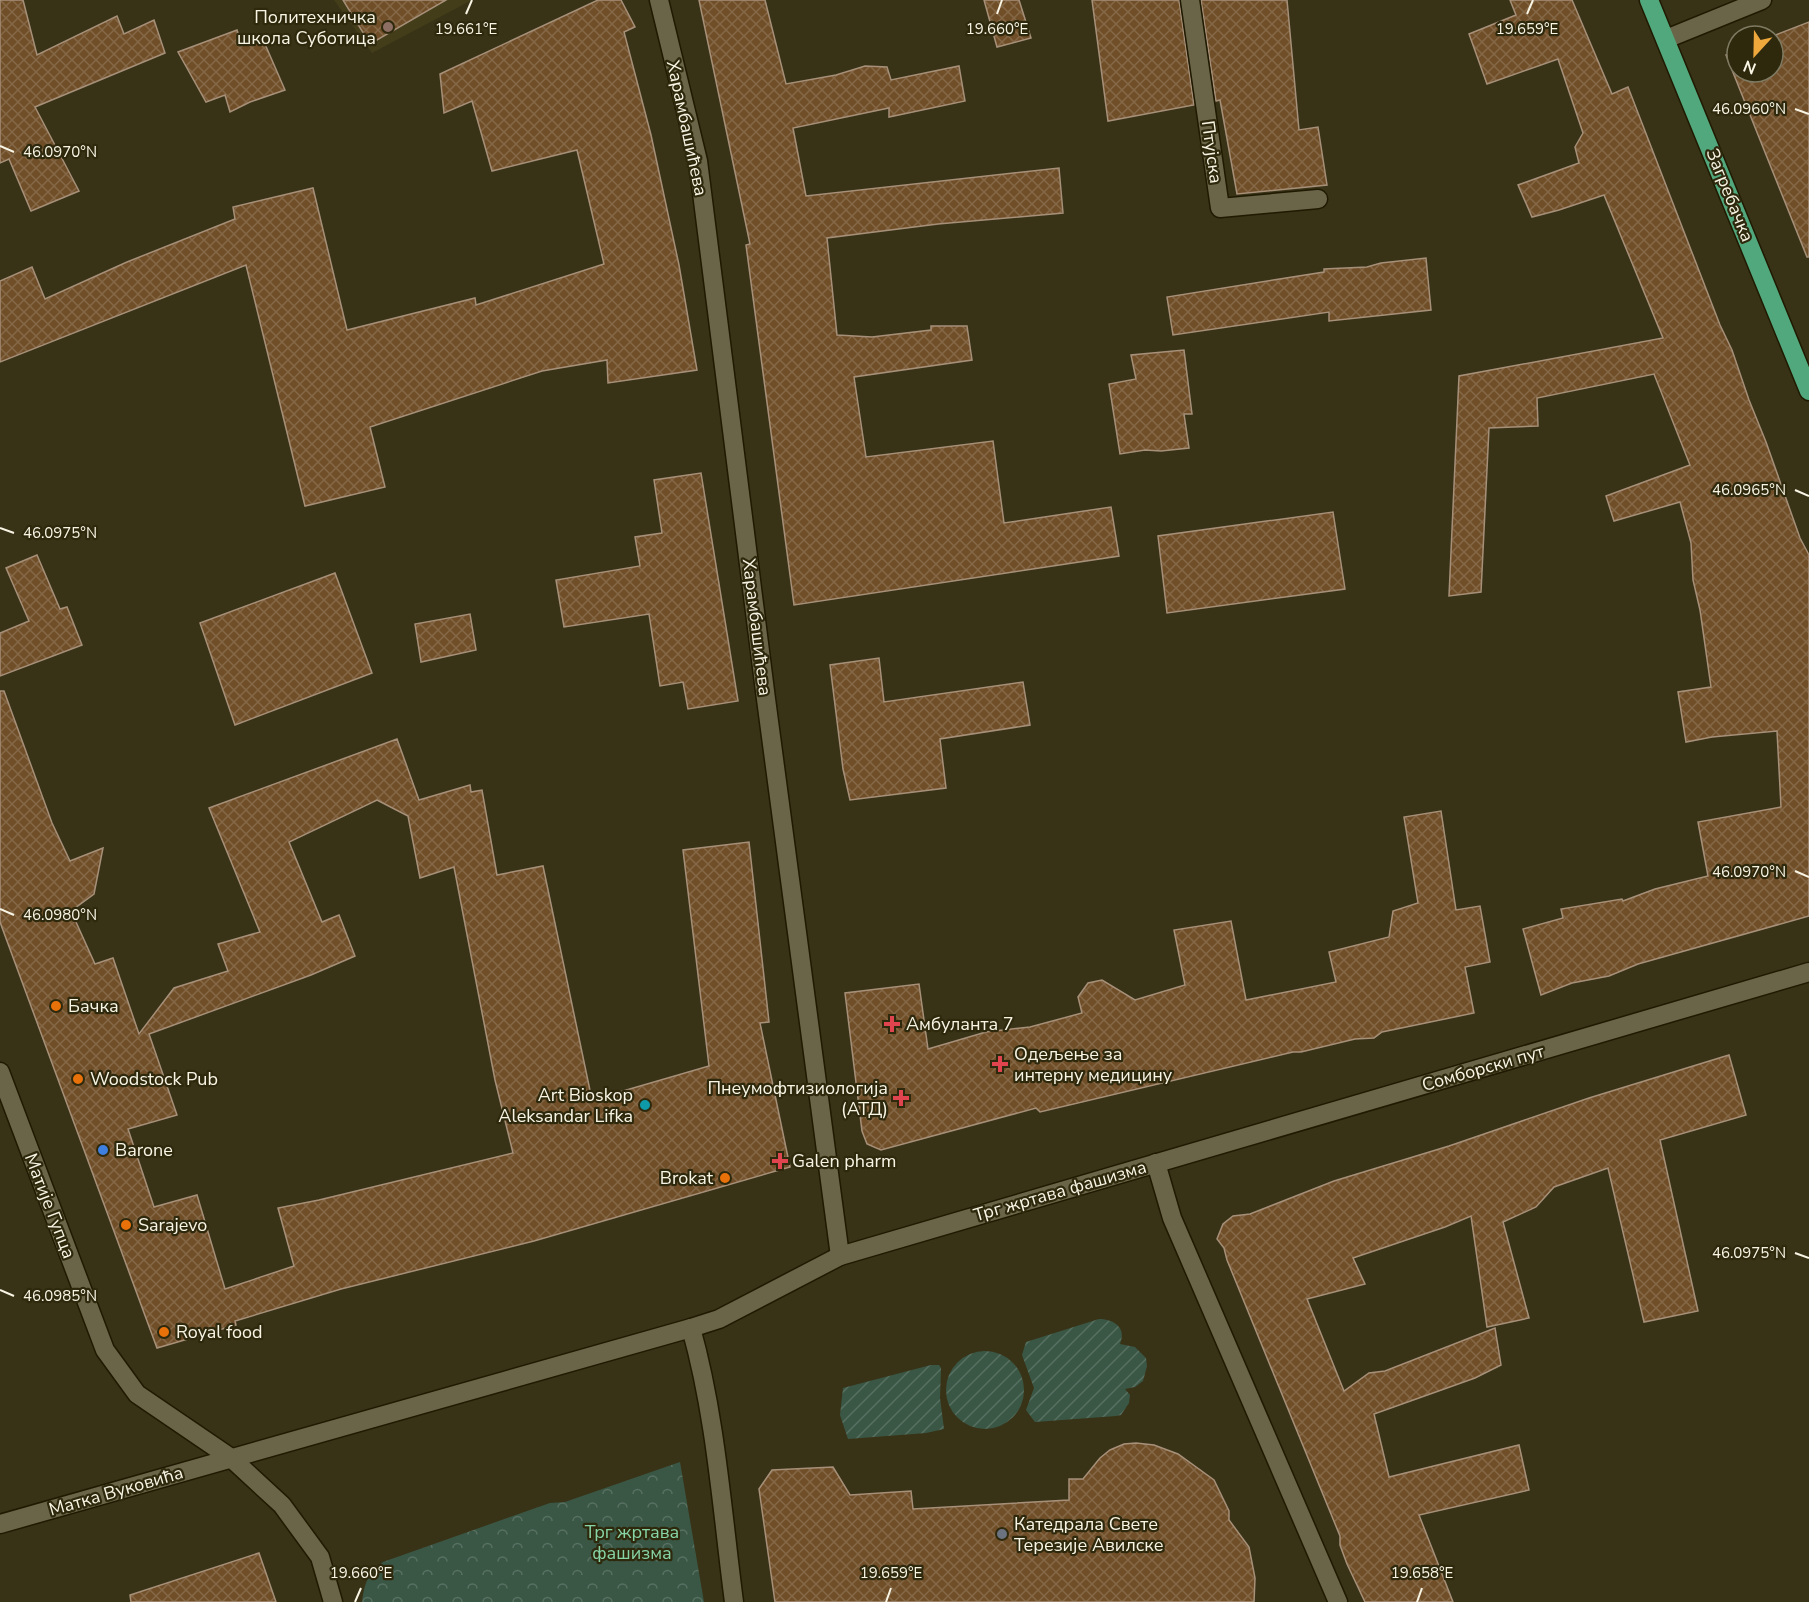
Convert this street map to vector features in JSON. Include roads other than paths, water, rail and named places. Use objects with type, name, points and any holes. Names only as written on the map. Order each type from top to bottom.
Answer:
[{"type":"main road","name":"Загребачка","points":[[1649,0],[1809,391]]},
{"type":"street","name":"Харамбашићева","points":[[659,0],[698,161],[840,1256]]},
{"type":"street","name":"Птујска","points":[[1190,0],[1220,208],[1317,199]]},
{"type":"street","points":[[1666,39],[1762,0]]},
{"type":"street","name":"Сомборски пут","points":[[1156,1163],[1809,972]]},
{"type":"street","name":"Матије Гупца","points":[[0,1072],[105,1350],[137,1394],[231,1458]]},
{"type":"street","name":"Трг жртава фашизма","points":[[231,1458],[692,1328],[719,1319],[840,1256],[1156,1163],[1172,1218],[1338,1602]]},
{"type":"street","points":[[692,1328],[708,1401],[734,1602]]},
{"type":"street","points":[[231,1458],[282,1505],[300,1528],[320,1557],[333,1602]]},
{"type":"street","name":"Матка Вуковића","points":[[0,1524],[231,1458]]},
{"type":"place","name":"Политехничка школа Суботица","points":[[388,27]]},
{"type":"place","name":"Бачка","points":[[56,1006]]},
{"type":"place","name":"Амбуланта 7","points":[[892,1024]]},
{"type":"place","name":"Одељење за интерну медицину","points":[[1000,1064]]},
{"type":"place","name":"Woodstock Pub","points":[[78,1079]]},
{"type":"place","name":"Пнеумофтизиологија (АТД)","points":[[901,1098]]},
{"type":"place","name":"Art Bioskop Aleksandar Lifka","points":[[645,1105]]},
{"type":"place","name":"Barone","points":[[103,1150]]},
{"type":"place","name":"Galen pharm","points":[[780,1161]]},
{"type":"place","name":"Brokat","points":[[725,1178]]},
{"type":"place","name":"Sarajevo","points":[[126,1225]]},
{"type":"place","name":"Royal food","points":[[164,1332]]},
{"type":"place","name":"Катедрала Свете Терезије Авилске","points":[[1002,1534]]}]
